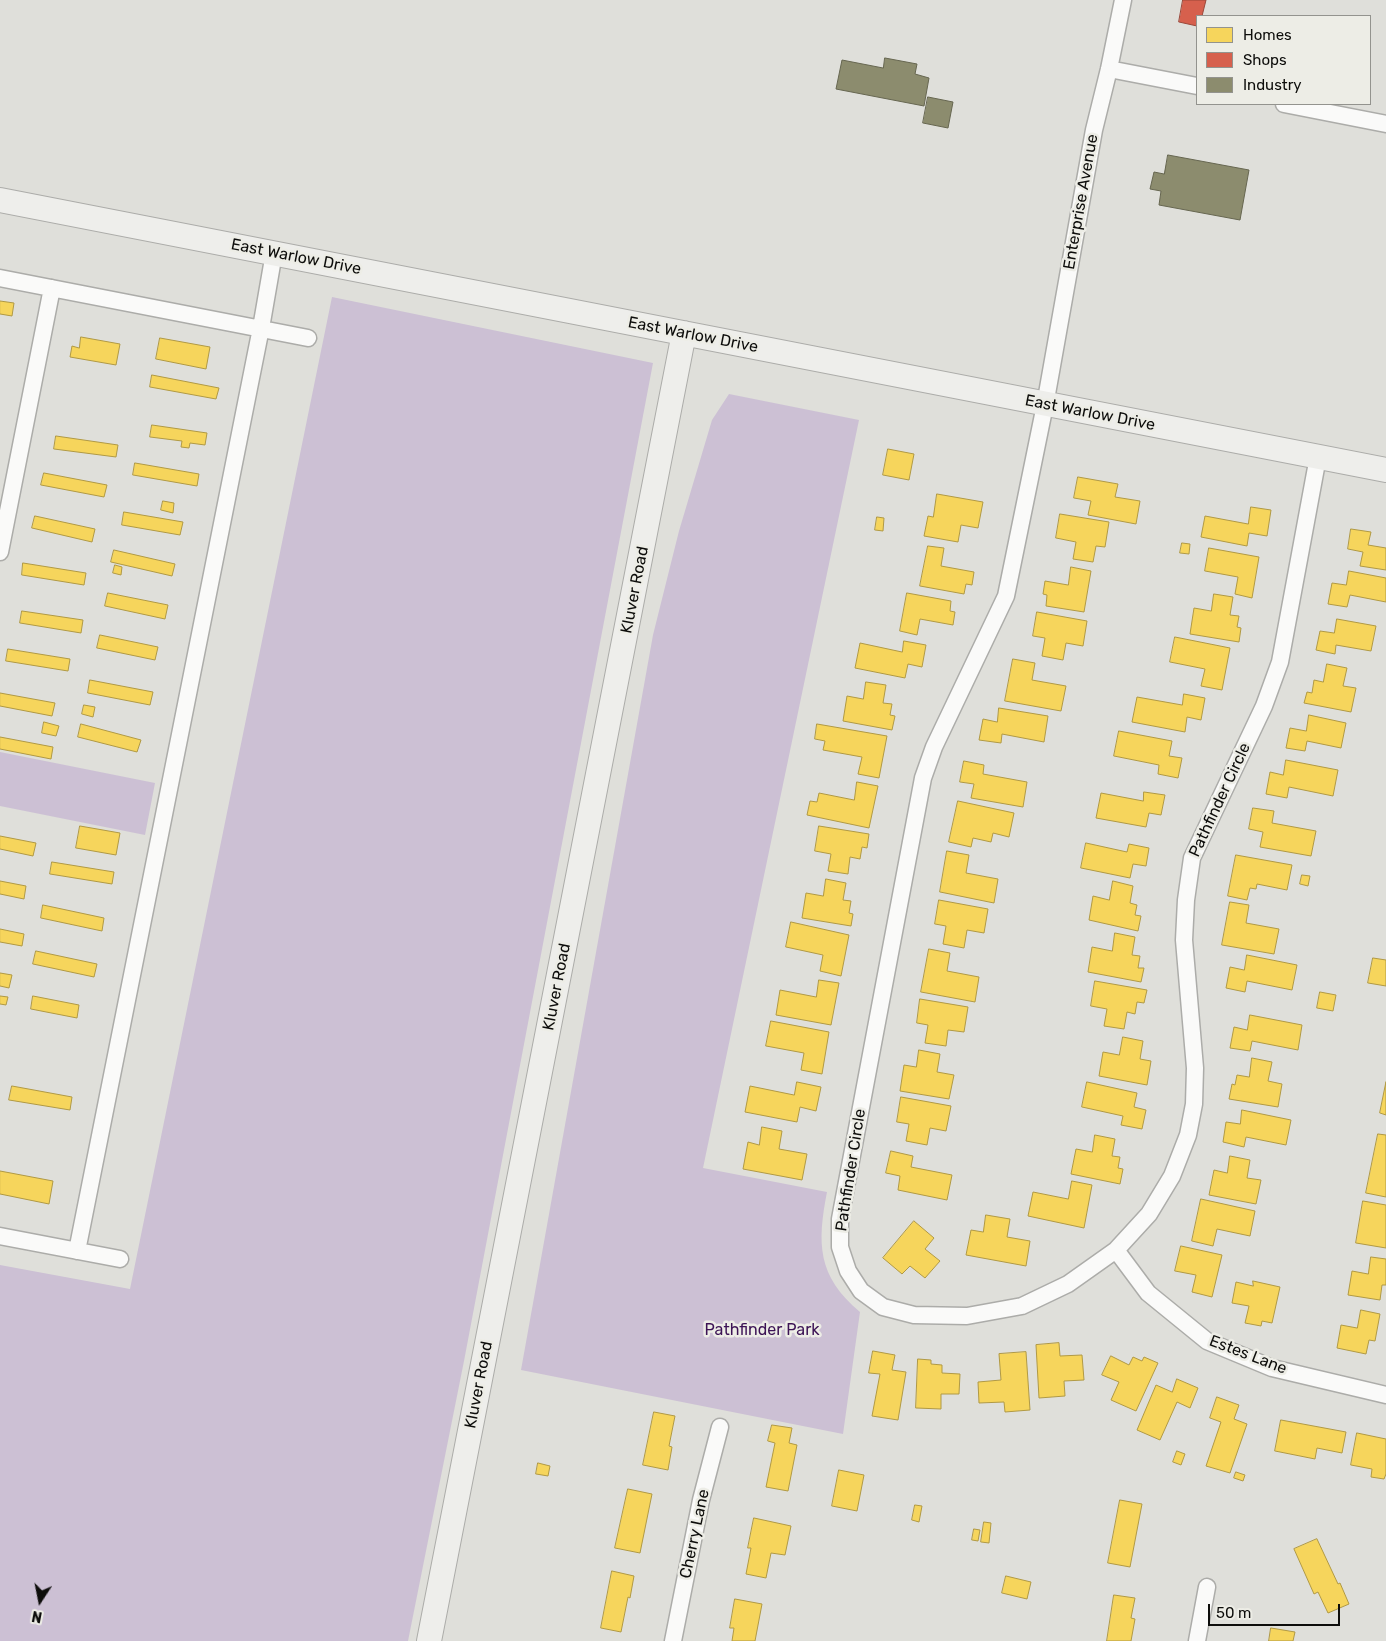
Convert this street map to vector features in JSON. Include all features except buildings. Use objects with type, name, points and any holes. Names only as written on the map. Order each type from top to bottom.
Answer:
[{"type":"street","name":"Enterprise Avenue","points":[[1045,405],[1094,130],[1109,69],[1122,0]]},
{"type":"street","points":[[1109,69],[1196,86]]},
{"type":"street","points":[[1289,105],[1386,124]]},
{"type":"street","name":"East Warlow Drive","points":[[0,200],[1386,470]]},
{"type":"street","points":[[78,1251],[261,328],[274,253]]},
{"type":"street","points":[[0,278],[308,338]]},
{"type":"street","points":[[0,552],[52,288]]},
{"type":"street","name":"Kluver Road","points":[[429,1641],[684,333]]},
{"type":"street","name":"Pathfinder Circle","points":[[1045,405],[1006,596],[934,747],[923,778],[840,1219],[840,1247],[848,1271],[861,1291],[883,1307],[914,1315],[967,1316],[1022,1306],[1068,1284],[1116,1250],[1149,1214],[1172,1176],[1188,1135],[1194,1104],[1196,1068],[1184,940],[1186,900],[1192,858],[1264,706],[1280,662],[1318,457]]},
{"type":"street","points":[[0,1236],[120,1259]]},
{"type":"street","name":"Estes Lane","points":[[1116,1250],[1148,1293],[1207,1342],[1272,1368],[1386,1395]]},
{"type":"street","name":"Cherry Lane","points":[[673,1641],[700,1500],[720,1427]]},
{"type":"street","points":[[1197,1641],[1207,1587]]},
{"type":"green space","points":[[332,297],[653,363],[464,1361],[408,1641],[0,1641],[0,1265],[130,1289]]},
{"type":"green space","name":"Pathfinder Park","points":[[729,394],[859,420],[703,1168],[827,1192],[822,1227],[824,1258],[828,1272],[835,1285],[860,1312],[843,1434],[521,1370],[653,635],[679,531],[712,420]]},
{"type":"green space","points":[[0,752],[155,783],[145,835],[0,806]]}]
